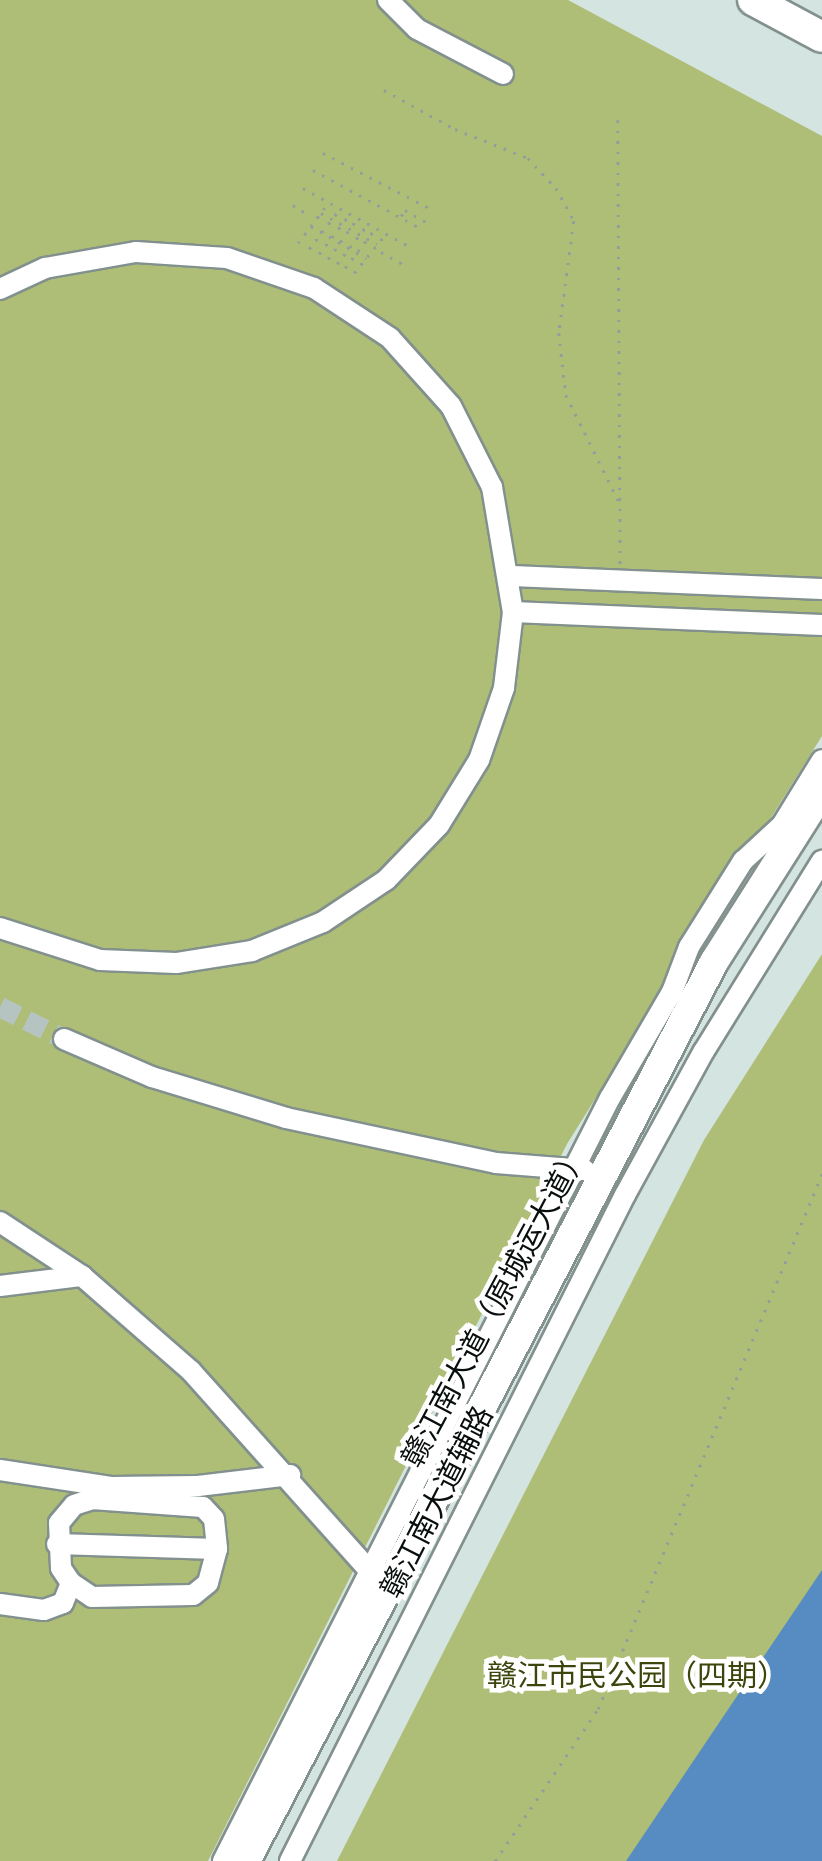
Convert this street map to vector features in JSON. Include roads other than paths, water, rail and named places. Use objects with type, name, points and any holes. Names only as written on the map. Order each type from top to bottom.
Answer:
[{"type":"highway","points":[[752,0],[822,37]]},
{"type":"main road","name":"赣江南大道（原城运大道）","points":[[246,1861],[382,1586],[597,1175],[714,962],[822,792]]},
{"type":"main road","name":"赣江南大道（原城运大道）","points":[[597,1175],[822,822]]},
{"type":"main road","name":"赣江南大道（原城运大道）","points":[[264,1861],[382,1586]]},
{"type":"street","points":[[388,0],[417,28],[504,74]]},
{"type":"street","points":[[0,289],[46,268],[136,252],[227,258],[314,288],[390,338],[451,406],[492,488],[512,576],[513,612],[504,688],[479,760],[426,838],[386,880],[323,922],[252,951],[176,963],[100,960],[0,928]]},
{"type":"street","points":[[512,576],[822,589]]},
{"type":"street","points":[[513,612],[822,625]]},
{"type":"street","points":[[223,1861],[382,1586],[597,1175],[689,946],[743,861],[782,824],[822,760]]},
{"type":"street","name":"赣江南大道辅路","points":[[290,1861],[625,1195],[704,1051],[822,861]]},
{"type":"street","points":[[64,1039],[152,1077],[286,1118],[496,1162],[597,1175]]},
{"type":"street","points":[[0,1222],[82,1276],[191,1371],[290,1474],[382,1586]]},
{"type":"street","points":[[0,1286],[82,1276]]},
{"type":"street","points":[[0,1470],[109,1493],[191,1494],[290,1474]]},
{"type":"street","points":[[109,1493],[74,1505],[59,1523],[57,1544],[71,1583],[92,1597],[192,1596],[208,1583],[217,1549],[214,1518],[191,1494]]},
{"type":"street","points":[[57,1544],[217,1549]]},
{"type":"street","points":[[0,1604],[44,1610],[63,1604],[71,1583]]},
{"type":"water","points":[[822,1570],[822,1861],[626,1861]]},
{"type":"tunnel","points":[[0,1007],[64,1039]]},
{"type":"park label","name":"赣江市民公园（四期）","points":[[637,1676]]}]
